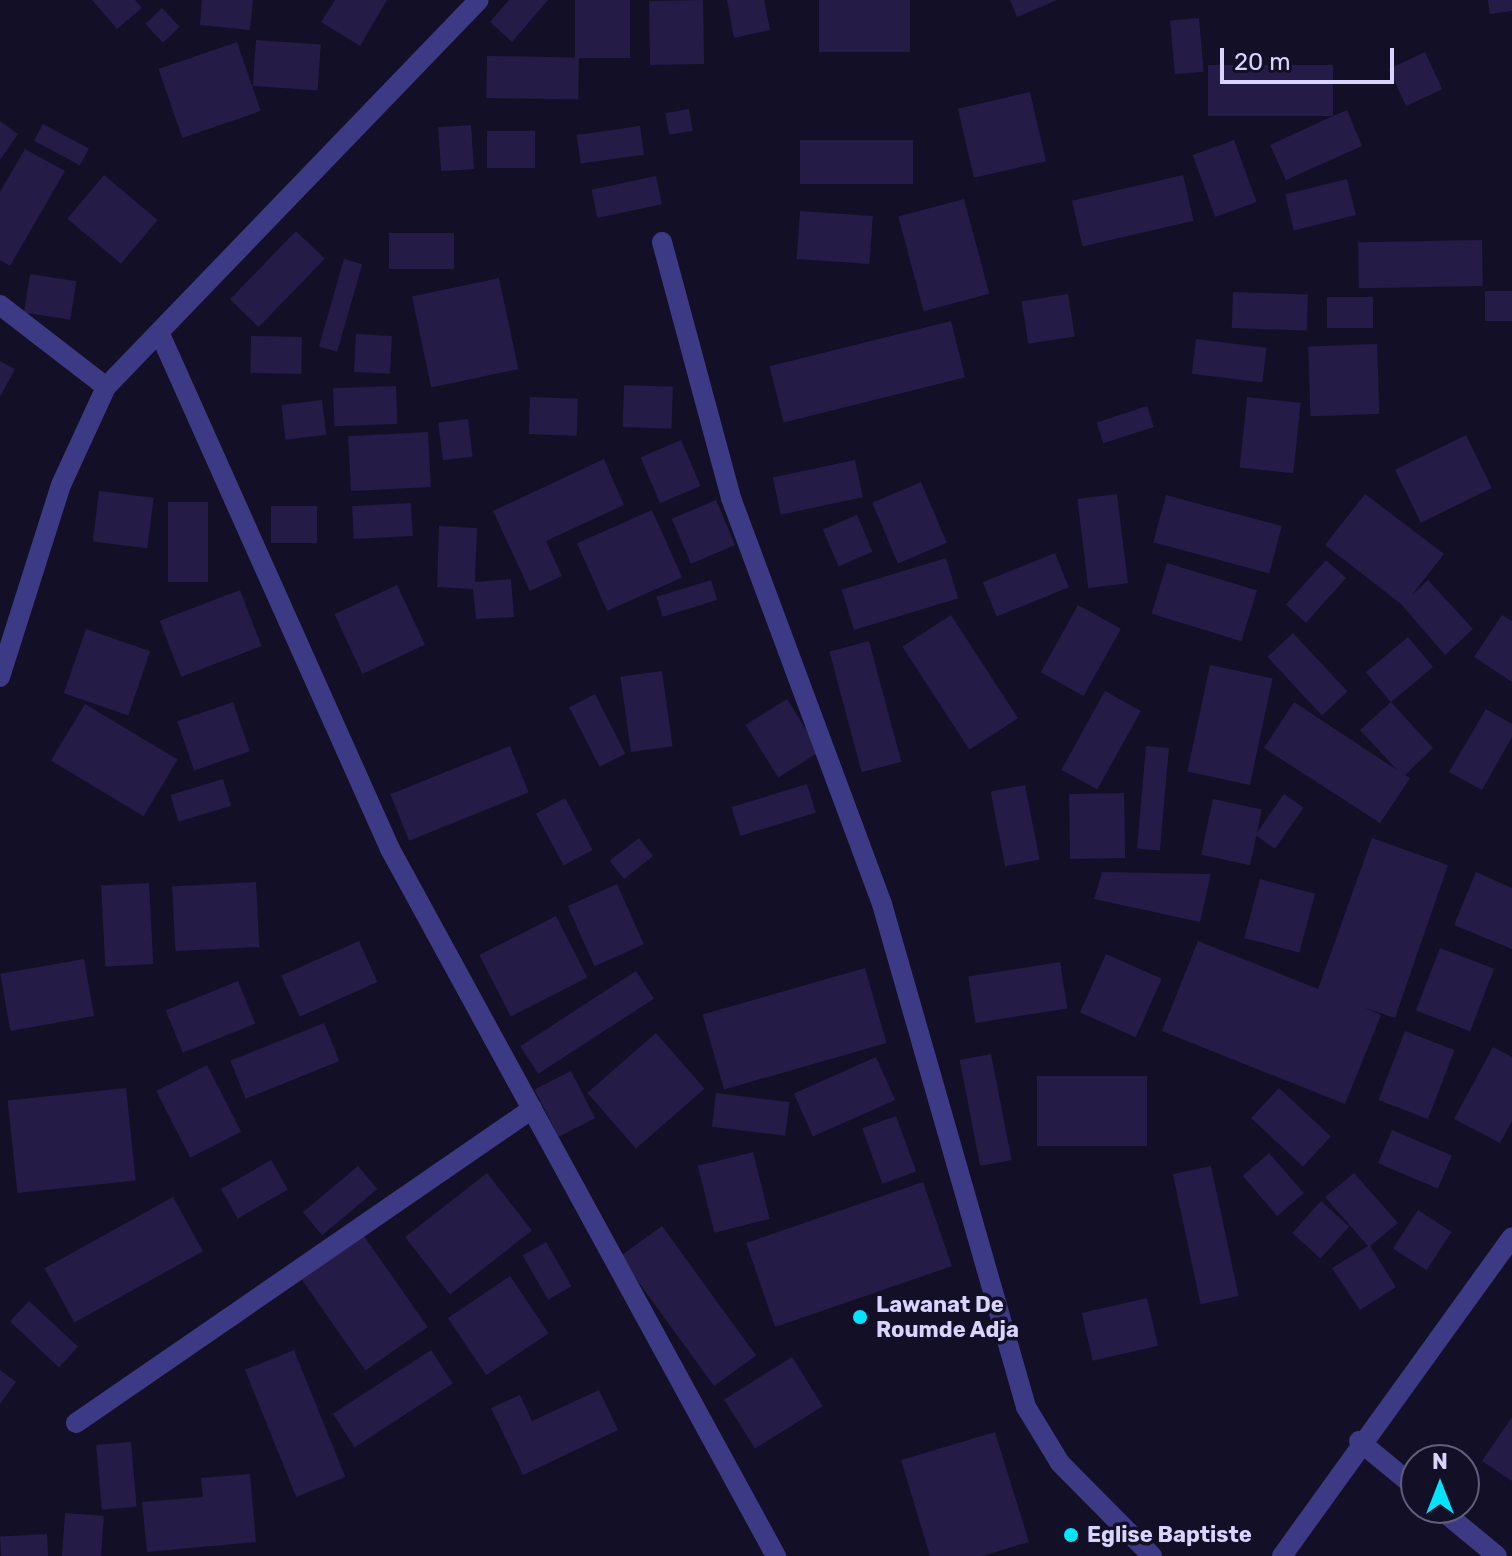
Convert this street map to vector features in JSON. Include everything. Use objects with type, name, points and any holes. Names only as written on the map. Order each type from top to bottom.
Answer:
[{"type":"street","points":[[0,677],[61,485],[106,387],[479,0]]},
{"type":"street","points":[[662,242],[731,498],[882,904],[1026,1407],[1060,1463],[1152,1556]]},
{"type":"street","points":[[0,305],[106,387]]},
{"type":"street","points":[[160,334],[390,849],[776,1556]]},
{"type":"street","points":[[76,1423],[532,1109]]},
{"type":"street","points":[[1282,1556],[1359,1441],[1512,1237]]},
{"type":"street","points":[[1359,1441],[1400,1475]]},
{"type":"street","points":[[1458,1524],[1497,1556]]},
{"type":"building","points":[[92,0],[135,0],[142,8],[117,29]]},
{"type":"building","points":[[202,0],[253,0],[250,30],[200,25]]},
{"type":"building","points":[[335,0],[387,0],[360,46],[321,22]]},
{"type":"building","points":[[509,0],[548,0],[512,42],[490,22]]},
{"type":"building","points":[[575,0],[630,0],[630,58],[575,58]]},
{"type":"building","points":[[703,0],[704,64],[650,65],[649,1]]},
{"type":"building","points":[[727,0],[764,0],[770,30],[734,38]]},
{"type":"building","points":[[819,0],[910,0],[910,52],[819,52]]},
{"type":"building","points":[[1010,0],[1057,0],[1017,17]]},
{"type":"building","points":[[1488,0],[1512,0],[1512,11],[1490,14]]},
{"type":"building","points":[[162,8],[180,27],[163,43],[145,24]]},
{"type":"building","points":[[1199,18],[1204,72],[1175,74],[1170,21]]},
{"type":"building","points":[[256,40],[321,45],[318,90],[253,86]]},
{"type":"building","points":[[237,42],[261,111],[182,138],[159,69]]},
{"type":"building","points":[[1425,52],[1442,89],[1406,106],[1389,69]]},
{"type":"building","points":[[487,56],[579,58],[578,100],[486,98]]},
{"type":"building","points":[[1208,65],[1333,65],[1333,116],[1208,116]]},
{"type":"building","points":[[1030,92],[1046,161],[974,178],[958,109]]},
{"type":"building","points":[[689,109],[693,131],[669,135],[665,113]]},
{"type":"building","points":[[1347,110],[1362,146],[1286,180],[1270,145]]},
{"type":"building","points":[[0,121],[18,134],[0,160]]},
{"type":"building","points":[[43,124],[89,148],[80,165],[34,141]]},
{"type":"building","points":[[471,125],[474,169],[441,171],[438,127]]},
{"type":"building","points":[[640,126],[644,155],[581,164],[577,135]]},
{"type":"building","points":[[487,131],[535,131],[535,168],[487,168]]},
{"type":"building","points":[[800,140],[913,140],[913,184],[800,184]]},
{"type":"building","points":[[1234,140],[1257,202],[1215,217],[1193,155]]},
{"type":"building","points":[[25,149],[65,171],[10,266],[0,260],[0,192]]},
{"type":"building","points":[[104,175],[158,220],[121,264],[67,219]]},
{"type":"building","points":[[1183,175],[1194,221],[1082,246],[1072,201]]},
{"type":"building","points":[[656,176],[662,204],[597,218],[591,190]]},
{"type":"building","points":[[1347,179],[1356,215],[1294,230],[1285,194]]},
{"type":"building","points":[[964,199],[989,294],[924,311],[898,217]]},
{"type":"building","points":[[800,211],[873,216],[869,264],[797,259]]},
{"type":"building","points":[[296,231],[325,259],[259,327],[230,299]]},
{"type":"building","points":[[389,233],[454,233],[454,269],[389,269]]},
{"type":"building","points":[[1482,240],[1483,286],[1359,288],[1358,242]]},
{"type":"building","points":[[344,259],[362,264],[337,352],[319,346]]},
{"type":"building","points":[[30,274],[76,281],[70,320],[24,313]]},
{"type":"building","points":[[499,278],[518,369],[431,387],[412,297]]},
{"type":"building","points":[[1485,291],[1512,291],[1512,321],[1485,321]]},
{"type":"building","points":[[1233,292],[1308,295],[1307,331],[1232,328]]},
{"type":"building","points":[[1068,294],[1075,336],[1028,344],[1022,301]]},
{"type":"building","points":[[1327,297],[1373,297],[1373,328],[1327,328]]},
{"type":"building","points":[[951,321],[965,377],[784,423],[770,366]]},
{"type":"building","points":[[356,334],[392,336],[390,374],[354,372]]},
{"type":"building","points":[[251,336],[302,337],[301,374],[250,373]]},
{"type":"building","points":[[1196,339],[1266,348],[1262,382],[1192,374]]},
{"type":"building","points":[[1377,344],[1379,414],[1310,416],[1308,346]]},
{"type":"building","points":[[0,361],[15,369],[0,397]]},
{"type":"building","points":[[624,385],[673,387],[672,429],[623,427]]},
{"type":"building","points":[[396,386],[397,424],[334,426],[333,388]]},
{"type":"building","points":[[530,397],[578,399],[577,436],[529,434]]},
{"type":"building","points":[[1247,397],[1301,403],[1293,473],[1240,468]]},
{"type":"building","points":[[322,400],[326,435],[286,440],[281,405]]},
{"type":"building","points":[[1147,406],[1154,427],[1103,443],[1097,422]]},
{"type":"building","points":[[468,419],[473,457],[443,460],[438,423]]},
{"type":"building","points":[[428,432],[431,487],[351,491],[348,436]]},
{"type":"building","points":[[1466,435],[1492,488],[1421,523],[1395,470]]},
{"type":"building","points":[[681,440],[701,486],[660,503],[640,457]]},
{"type":"building","points":[[604,459],[624,505],[546,541],[562,576],[530,591],[493,511]]},
{"type":"building","points":[[855,460],[863,497],[781,515],[773,477]]},
{"type":"building","points":[[921,482],[947,543],[898,563],[872,503]]},
{"type":"building","points":[[99,491],[154,498],[147,548],[93,542]]},
{"type":"building","points":[[1117,494],[1128,583],[1088,588],[1077,499]]},
{"type":"building","points":[[1365,494],[1444,554],[1412,595],[1428,580],[1473,629],[1445,655],[1401,604],[1325,545]]},
{"type":"building","points":[[1166,495],[1282,526],[1269,573],[1153,542]]},
{"type":"building","points":[[716,500],[735,545],[691,564],[672,519]]},
{"type":"building","points":[[168,502],[208,502],[208,582],[168,582]]},
{"type":"building","points":[[411,503],[413,536],[354,539],[352,506]]},
{"type":"building","points":[[271,506],[317,506],[317,543],[271,543]]},
{"type":"building","points":[[652,510],[682,578],[607,611],[577,543]]},
{"type":"building","points":[[857,515],[873,552],[839,566],[823,529]]},
{"type":"building","points":[[439,526],[477,528],[475,582],[511,579],[514,617],[476,619],[473,589],[437,587]]},
{"type":"building","points":[[1055,553],[1069,587],[997,617],[983,582]]},
{"type":"building","points":[[946,558],[958,598],[854,630],[842,590]]},
{"type":"building","points":[[1326,560],[1346,578],[1306,623],[1286,605]]},
{"type":"building","points":[[1167,563],[1257,590],[1241,641],[1152,614]]},
{"type":"building","points":[[711,580],[717,600],[663,617],[656,597]]},
{"type":"building","points":[[397,585],[425,645],[362,674],[334,614]]},
{"type":"building","points":[[240,590],[262,646],[181,677],[160,621]]},
{"type":"building","points":[[1078,605],[1121,629],[1084,696],[1041,672]]},
{"type":"building","points":[[951,615],[1018,718],[969,750],[902,647]]},
{"type":"building","points":[[1502,615],[1512,621],[1512,682],[1474,657]]},
{"type":"building","points":[[86,629],[150,651],[128,715],[64,693]]},
{"type":"building","points":[[1293,633],[1348,692],[1322,715],[1267,657]]},
{"type":"building","points":[[1408,637],[1433,667],[1391,702],[1366,672]]},
{"type":"building","points":[[869,641],[901,762],[862,772],[829,652]]},
{"type":"building","points":[[1210,665],[1273,678],[1250,785],[1187,772]]},
{"type":"building","points":[[662,671],[673,746],[631,752],[620,677]]},
{"type":"building","points":[[1105,691],[1141,711],[1097,790],[1061,770]]},
{"type":"building","points":[[595,694],[625,754],[600,767],[569,707]]},
{"type":"building","points":[[787,699],[820,752],[778,778],[745,725]]},
{"type":"building","points":[[233,702],[250,751],[194,770],[177,721]]},
{"type":"building","points":[[1294,702],[1397,770],[1360,730],[1391,702],[1433,748],[1405,775],[1410,778],[1380,823],[1264,748]]},
{"type":"building","points":[[85,704],[178,760],[144,816],[51,761]]},
{"type":"building","points":[[1486,709],[1512,724],[1512,737],[1482,790],[1449,772]]},
{"type":"building","points":[[510,746],[529,792],[409,841],[390,794]]},
{"type":"building","points":[[1146,746],[1169,748],[1160,851],[1137,849]]},
{"type":"building","points":[[223,779],[231,806],[179,822],[170,795]]},
{"type":"building","points":[[807,784],[816,813],[740,836],[731,807]]},
{"type":"building","points":[[1025,785],[1040,860],[1005,866],[991,792]]},
{"type":"building","points":[[1124,793],[1125,858],[1070,859],[1069,794]]},
{"type":"building","points":[[1284,794],[1304,808],[1275,849],[1255,835]]},
{"type":"building","points":[[565,798],[593,850],[564,866],[536,813]]},
{"type":"building","points":[[1213,799],[1262,809],[1250,865],[1201,855]]},
{"type":"building","points":[[639,838],[653,856],[624,879],[610,861]]},
{"type":"building","points":[[1372,838],[1448,865],[1395,1018],[1365,1008],[1381,1015],[1345,1104],[1162,1031],[1198,941],[1318,989]]},
{"type":"building","points":[[1102,872],[1211,874],[1200,922],[1094,899]]},
{"type":"building","points":[[1476,872],[1512,888],[1512,949],[1454,925]]},
{"type":"building","points":[[1260,879],[1315,894],[1299,953],[1244,938]]},
{"type":"building","points":[[256,882],[259,947],[176,951],[172,886]]},
{"type":"building","points":[[149,883],[153,964],[105,966],[101,886]]},
{"type":"building","points":[[617,884],[644,944],[595,966],[568,906]]},
{"type":"building","points":[[556,916],[587,977],[511,1017],[479,955]]},
{"type":"building","points":[[359,941],[377,982],[300,1017],[281,976]]},
{"type":"building","points":[[1440,948],[1494,969],[1470,1031],[1416,1011]]},
{"type":"building","points":[[1106,954],[1162,979],[1136,1037],[1080,1012]]},
{"type":"building","points":[[84,959],[94,1016],[10,1031],[0,974]]},
{"type":"building","points":[[1060,962],[1067,1008],[975,1023],[968,977]]},
{"type":"building","points":[[865,968],[886,1043],[724,1090],[703,1015]]},
{"type":"building","points":[[636,971],[654,999],[538,1074],[520,1046]]},
{"type":"building","points":[[238,981],[255,1024],[183,1053],[166,1010]]},
{"type":"building","points":[[324,1023],[339,1061],[246,1099],[230,1061]]},
{"type":"building","points":[[1405,1031],[1454,1050],[1428,1119],[1378,1100]]},
{"type":"building","points":[[656,1033],[705,1089],[636,1149],[587,1093]]},
{"type":"building","points":[[1493,1047],[1512,1057],[1512,1121],[1500,1143],[1454,1119]]},
{"type":"building","points":[[991,1054],[1012,1160],[980,1166],[960,1060]]},
{"type":"building","points":[[876,1057],[895,1100],[813,1137],[794,1094]]},
{"type":"building","points":[[207,1065],[241,1132],[190,1158],[156,1091]]},
{"type":"building","points":[[571,1071],[595,1118],[559,1137],[534,1090]]},
{"type":"building","points":[[1037,1076],[1147,1076],[1147,1146],[1037,1146]]},
{"type":"building","points":[[126,1088],[136,1180],[17,1193],[8,1100]]},
{"type":"building","points":[[1279,1088],[1331,1136],[1303,1166],[1251,1118]]},
{"type":"building","points":[[716,1093],[789,1102],[785,1136],[712,1127]]},
{"type":"building","points":[[896,1116],[916,1171],[882,1184],[862,1128]]},
{"type":"building","points":[[1392,1130],[1452,1155],[1438,1189],[1378,1163]]},
{"type":"building","points":[[753,1152],[770,1219],[714,1233],[698,1166]]},
{"type":"building","points":[[1269,1153],[1304,1193],[1277,1216],[1243,1176]]},
{"type":"building","points":[[271,1160],[288,1189],[238,1218],[221,1189]]},
{"type":"building","points":[[358,1166],[377,1189],[322,1235],[303,1212]]},
{"type":"building","points":[[1211,1166],[1239,1296],[1201,1304],[1173,1174]]},
{"type":"building","points":[[487,1173],[532,1231],[450,1295],[405,1237]]},
{"type":"building","points":[[1354,1173],[1398,1223],[1370,1246],[1396,1287],[1360,1310],[1332,1268],[1368,1246],[1325,1197]]},
{"type":"building","points":[[923,1182],[952,1266],[775,1327],[746,1243]]},
{"type":"building","points":[[173,1197],[203,1251],[74,1322],[44,1268]]},
{"type":"building","points":[[1321,1201],[1349,1226],[1320,1258],[1292,1233]]},
{"type":"building","points":[[1418,1210],[1452,1232],[1426,1270],[1393,1249]]},
{"type":"building","points":[[662,1226],[756,1355],[714,1386],[620,1257]]},
{"type":"building","points":[[364,1236],[428,1327],[365,1371],[302,1280]]},
{"type":"building","points":[[546,1242],[572,1286],[548,1300],[523,1256]]},
{"type":"building","points":[[510,1276],[549,1333],[486,1375],[448,1318]]},
{"type":"building","points":[[1147,1298],[1158,1346],[1093,1361],[1082,1313]]},
{"type":"building","points":[[29,1301],[78,1347],[59,1367],[10,1321]]},
{"type":"building","points":[[294,1350],[345,1477],[296,1497],[245,1370]]},
{"type":"building","points":[[431,1350],[453,1384],[355,1447],[333,1414]]},
{"type":"building","points":[[792,1357],[823,1406],[755,1449],[724,1399]]},
{"type":"building","points":[[0,1370],[16,1382],[0,1404]]},
{"type":"building","points":[[599,1390],[618,1430],[523,1475],[491,1408],[520,1395],[532,1421]]},
{"type":"building","points":[[1512,1417],[1512,1481],[1482,1461]]},
{"type":"building","points":[[995,1432],[1029,1542],[982,1556],[930,1556],[901,1460]]},
{"type":"building","points":[[131,1442],[137,1507],[102,1510],[96,1445]]},
{"type":"building","points":[[250,1474],[256,1542],[147,1552],[142,1502],[203,1497],[201,1478]]},
{"type":"building","points":[[65,1513],[104,1516],[101,1556],[62,1556]]},
{"type":"building","points":[[47,1534],[48,1556],[1,1556],[0,1536]]},
{"type":"place","name":"Lawanat De Roumde Adja","points":[[860,1317]]},
{"type":"place","name":"Eglise Baptiste","points":[[1071,1535]]}]
